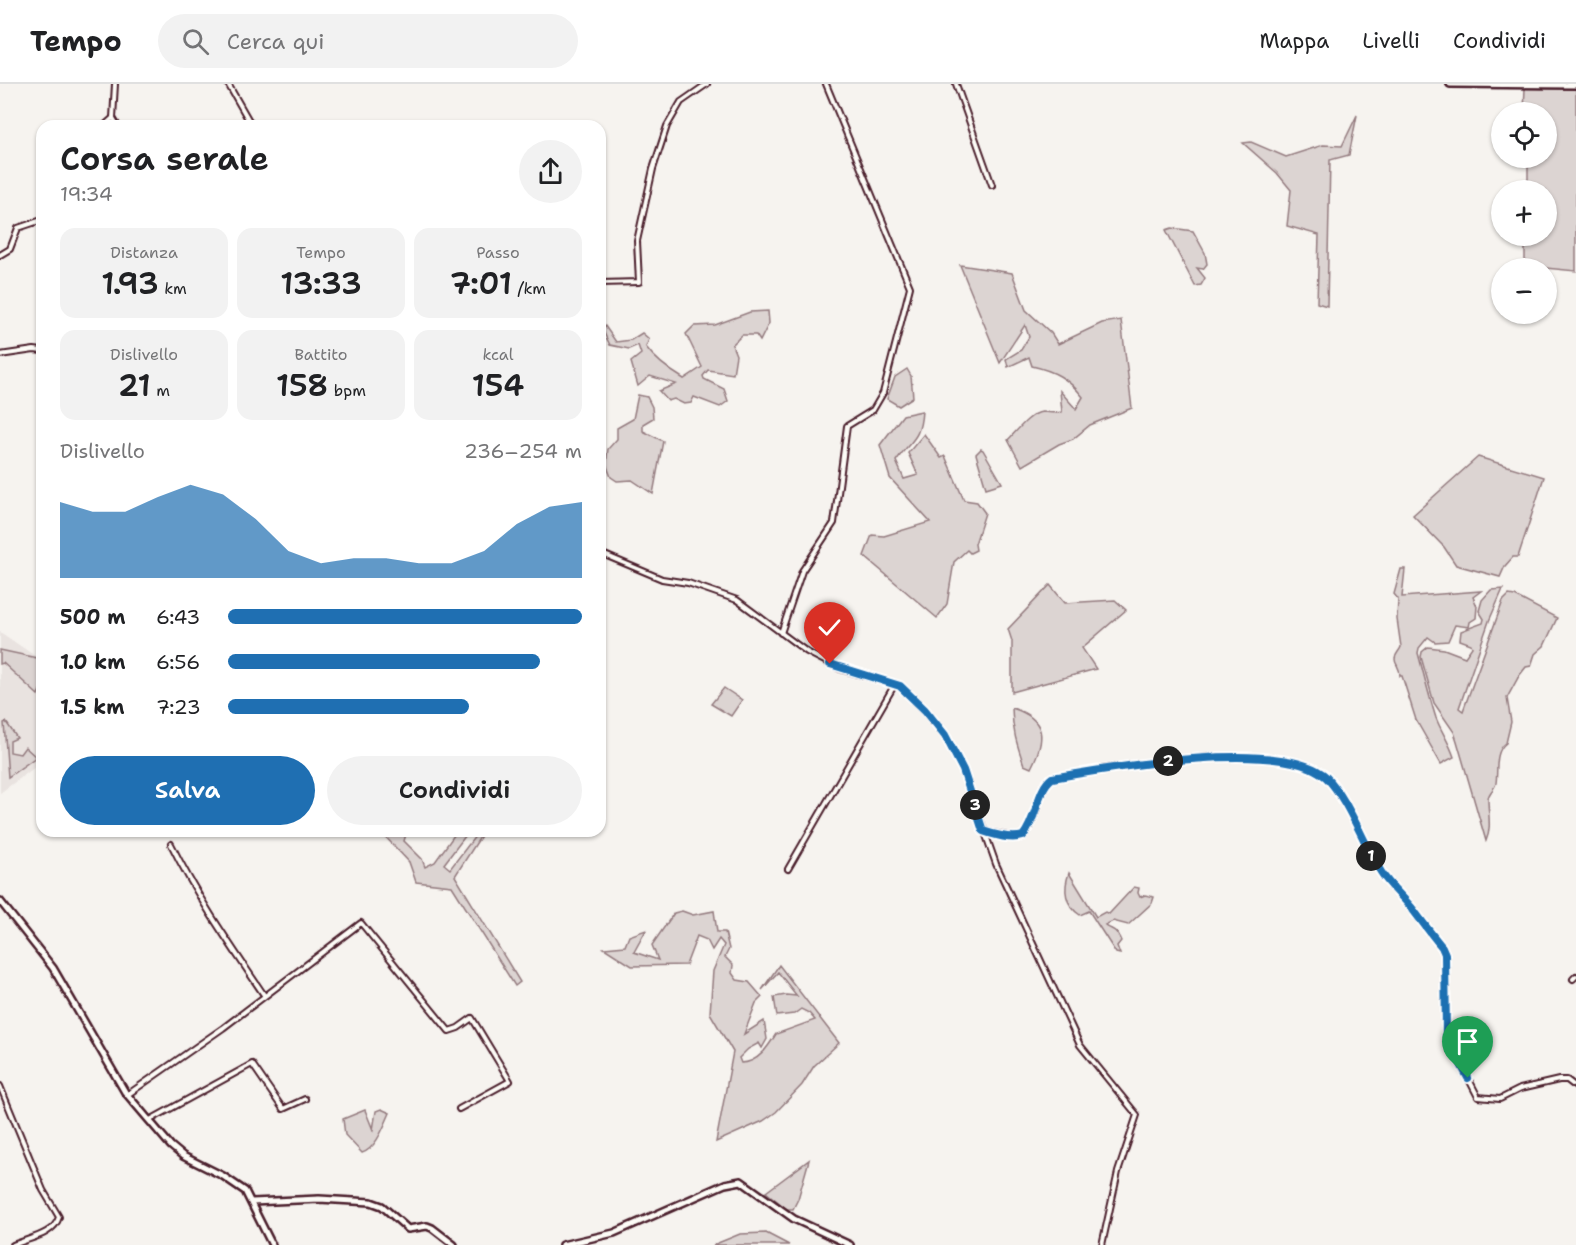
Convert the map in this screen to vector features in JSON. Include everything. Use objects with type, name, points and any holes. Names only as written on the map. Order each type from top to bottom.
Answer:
[{"type":"main road","points":[[1450,84],[1576,85]]},
{"type":"main road","points":[[0,901],[53,968],[138,1110],[150,1120],[177,1151],[238,1185],[252,1203],[272,1245]]},
{"type":"main road","points":[[562,1245],[614,1233],[725,1184],[741,1181],[794,1219],[850,1245]]},
{"type":"main road","points":[[252,1203],[319,1200],[378,1203],[408,1229],[427,1226],[454,1245]]},
{"type":"street","points":[[111,120],[113,118],[115,84]]},
{"type":"street","points":[[228,84],[249,120]]},
{"type":"street","points":[[606,283],[639,282],[637,241],[653,169],[667,126],[681,102],[707,84]]},
{"type":"street","points":[[781,633],[802,571],[834,523],[847,426],[873,410],[883,393],[910,287],[826,84]]},
{"type":"street","points":[[956,84],[992,185]]},
{"type":"street","points":[[0,255],[10,249],[18,228],[36,222]]},
{"type":"street","points":[[0,355],[36,350]]},
{"type":"street","points":[[606,556],[662,579],[688,583],[737,600],[807,652],[840,669],[895,684],[925,710],[945,735],[963,770],[983,831],[1080,1045],[1137,1114],[1118,1172],[1102,1245]]},
{"type":"street","points":[[788,868],[895,684]]},
{"type":"street","points":[[983,831],[1013,837],[1023,836],[1033,823],[1045,784],[1052,778],[1157,761],[1254,757],[1286,760],[1322,775],[1339,793],[1383,875],[1445,954],[1446,1035],[1478,1098],[1500,1099],[1520,1089],[1559,1080],[1567,1080],[1576,1087]]},
{"type":"street","points":[[171,844],[223,935],[264,995]]},
{"type":"street","points":[[128,1095],[223,1028],[361,923],[449,1031],[458,1028],[472,1018],[510,1081],[459,1109]]},
{"type":"street","points":[[150,1120],[252,1064],[283,1109],[304,1099]]},
{"type":"street","points":[[0,1086],[43,1191],[59,1217],[51,1230],[13,1245]]},
{"type":"shaded area","points":[[1525,88],[1576,89],[1576,271],[1557,269],[1557,258],[1525,258],[1525,246],[1557,246],[1557,180],[1528,180],[1528,168],[1557,168],[1557,102],[1524,102]]},
{"type":"shaded area","points":[[1357,115],[1349,155],[1330,160],[1327,306],[1317,303],[1319,235],[1287,226],[1291,190],[1277,173],[1243,143],[1251,142],[1286,157],[1323,145],[1342,146]]},
{"type":"shaded area","points":[[1172,228],[1193,231],[1205,253],[1207,264],[1203,269],[1197,268],[1205,278],[1201,285],[1195,286],[1166,230]]},
{"type":"shaded area","points":[[960,265],[1012,273],[1026,310],[1051,333],[1058,344],[1102,323],[1121,320],[1132,408],[1090,425],[1073,439],[1059,444],[1022,466],[1008,440],[1037,413],[1062,412],[1060,391],[1076,409],[1083,397],[1060,376],[1032,366],[1029,357],[1008,367],[1006,359],[1021,350],[1029,337],[1025,325],[1000,363]]},
{"type":"shaded area","points":[[768,311],[769,323],[760,341],[756,335],[742,335],[732,345],[736,355],[733,374],[708,370],[703,376],[704,379],[724,389],[728,401],[720,407],[694,397],[691,403],[684,404],[674,399],[668,401],[659,391],[676,384],[650,376],[638,386],[631,362],[641,354],[638,345],[629,349],[610,345],[606,337],[606,328],[616,342],[631,340],[642,333],[649,339],[646,347],[654,357],[684,379],[702,367],[686,334],[694,326],[715,325],[750,312]]},
{"type":"shaded area","points":[[907,369],[911,376],[913,397],[899,406],[887,399],[895,377]]},
{"type":"shaded area","points":[[638,395],[647,397],[652,407],[653,418],[643,424],[643,431],[663,441],[653,494],[632,480],[617,481],[611,477],[606,464],[608,449],[617,439],[617,428],[633,419]]},
{"type":"shaded area","points":[[922,411],[917,434],[896,461],[904,479],[918,475],[908,453],[924,434],[941,458],[945,456],[964,500],[977,502],[985,513],[975,544],[976,550],[970,553],[967,550],[954,562],[947,604],[937,618],[864,556],[872,535],[884,536],[930,522],[890,478],[880,445],[903,415]]},
{"type":"shaded area","points":[[981,449],[1002,483],[986,488],[976,454]]},
{"type":"shaded area","points":[[1478,457],[1544,477],[1518,557],[1513,557],[1505,566],[1500,577],[1456,565],[1444,547],[1413,515]]},
{"type":"shaded area","points":[[1401,569],[1405,569],[1402,597],[1481,591],[1473,597],[1477,606],[1476,618],[1470,622],[1469,627],[1455,625],[1448,641],[1435,642],[1428,637],[1419,648],[1418,653],[1436,718],[1454,757],[1441,764],[1416,720],[1395,661],[1401,647],[1397,619],[1398,599],[1394,594]]},
{"type":"shaded area","points":[[1050,585],[1065,603],[1115,600],[1126,610],[1082,648],[1096,669],[1012,692],[1012,641],[1008,629]]},
{"type":"shaded area","points":[[1503,589],[1489,621],[1459,708],[1463,711],[1503,601],[1509,595],[1557,618],[1544,646],[1535,654],[1531,666],[1526,667],[1519,676],[1507,698],[1511,722],[1506,743],[1498,756],[1495,785],[1488,797],[1489,826],[1486,841],[1454,732],[1434,703],[1421,657],[1422,652],[1428,647],[1444,649],[1465,657],[1472,647],[1471,644],[1460,640],[1461,631],[1483,623],[1484,619],[1479,611],[1482,600],[1491,590]]},
{"type":"shaded area","points":[[0,632],[36,657],[36,766],[0,793]]},
{"type":"shaded area","points":[[0,650],[36,658],[36,693],[3,663],[0,664]]},
{"type":"shaded area","points":[[724,688],[742,700],[731,716],[711,704]]},
{"type":"shaded area","points":[[1012,708],[1032,718],[1040,731],[1039,748],[1031,768],[1024,765],[1019,751]]},
{"type":"shaded area","points":[[6,722],[17,738],[10,741],[10,752],[20,754],[25,747],[36,757],[8,777],[4,723]]},
{"type":"shaded area","points":[[386,837],[405,837],[404,841],[422,859],[425,867],[435,862],[453,837],[464,837],[444,864],[450,869],[474,837],[480,837],[455,876],[520,982],[515,986],[452,886],[416,882],[409,862]]},
{"type":"shaded area","points":[[1069,873],[1096,917],[1105,912],[1109,914],[1134,887],[1139,888],[1140,897],[1145,895],[1154,897],[1152,903],[1128,925],[1113,921],[1105,925],[1119,936],[1121,941],[1117,946],[1120,954],[1116,953],[1089,911],[1080,915],[1068,902],[1066,885]]},
{"type":"shaded area","points":[[682,911],[693,915],[714,911],[717,932],[725,932],[729,949],[725,957],[733,965],[732,973],[737,980],[749,982],[762,997],[756,1003],[744,1034],[764,1021],[767,1039],[762,1048],[759,1043],[748,1049],[739,1058],[741,1063],[757,1057],[766,1049],[776,1034],[815,1020],[801,1009],[794,1014],[777,1016],[774,997],[797,996],[778,972],[762,990],[779,965],[839,1043],[814,1066],[802,1085],[776,1112],[763,1121],[716,1142],[733,1052],[710,1013],[713,971],[724,945],[719,939],[712,950],[707,940],[697,936],[686,965],[632,966],[604,948],[625,946],[629,936],[646,930],[634,952],[658,960],[652,945],[674,913]]},
{"type":"shaded area","points":[[381,1109],[390,1113],[375,1142],[362,1153],[345,1135],[343,1119],[365,1110],[373,1130],[376,1111]]},
{"type":"shaded area","points":[[809,1160],[798,1199],[793,1209],[787,1209],[766,1192]]},
{"type":"shaded area","points":[[766,1233],[789,1245],[713,1245],[740,1234]]},
{"type":"route","points":[[830,664],[900,686],[925,710],[945,735],[963,770],[983,831],[993,834],[1023,836],[1033,823],[1045,784],[1052,778],[1157,761],[1254,757],[1286,760],[1326,777],[1339,793],[1383,875],[1442,947],[1445,954],[1446,1035],[1468,1078]]}]
